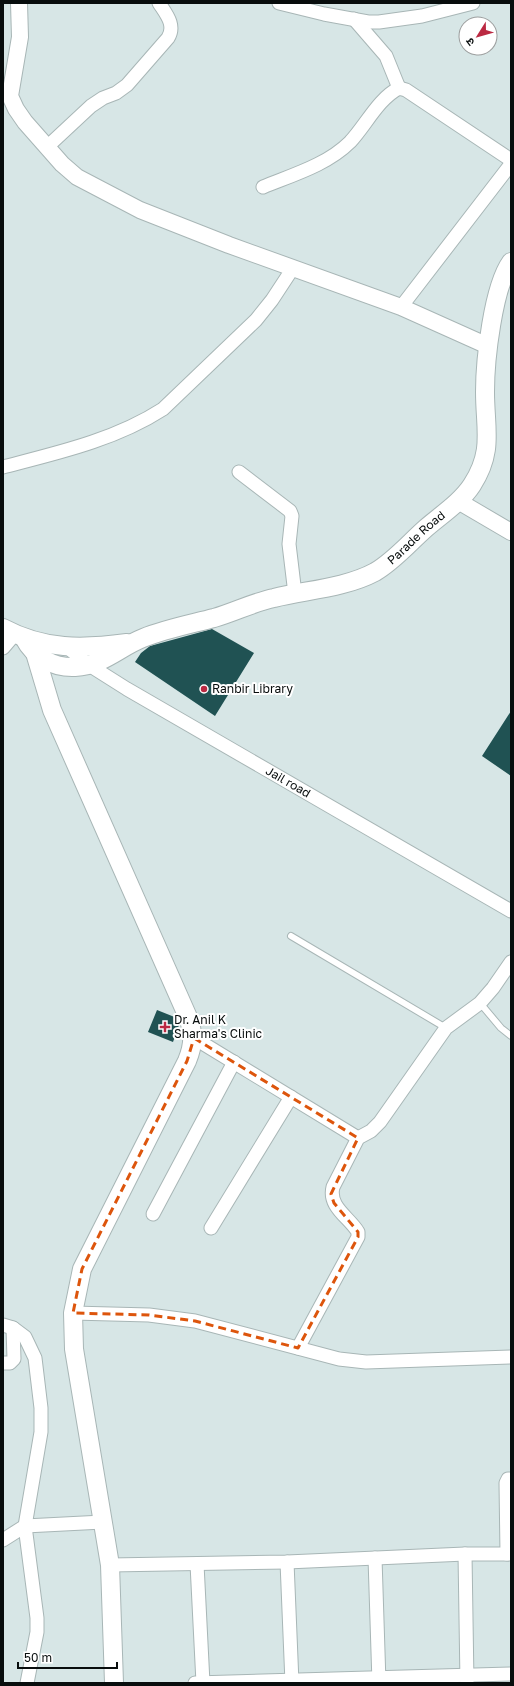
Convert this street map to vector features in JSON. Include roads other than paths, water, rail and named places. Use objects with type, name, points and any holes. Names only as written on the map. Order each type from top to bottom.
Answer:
[{"type":"main road","name":"Parade Road","points":[[132,642],[147,636],[217,617],[272,598],[336,586],[374,572],[389,562],[458,501],[471,487],[481,470],[487,454],[488,433],[485,392],[488,346],[499,288],[511,262]]},
{"type":"main road","points":[[14,633],[68,648],[132,642]]},
{"type":"main road","points":[[14,633],[45,661],[59,666],[89,665],[106,659],[132,642]]},
{"type":"main road","points":[[35,653],[52,710],[187,1014],[194,1038],[192,1051],[82,1269],[73,1313],[74,1350],[110,1565],[114,1683]]},
{"type":"street","points":[[19,3],[20,37],[7,96],[47,147],[77,177],[110,196],[140,210],[222,242],[401,307],[488,346]]},
{"type":"street","points":[[47,147],[91,106],[103,98],[122,89],[168,38],[171,32],[171,26],[159,3]]},
{"type":"street","points":[[281,3],[324,8],[354,19],[380,22],[401,19],[473,3]]},
{"type":"street","points":[[354,19],[386,56],[400,88],[406,90],[511,160]]},
{"type":"street","points":[[263,187],[319,164],[341,150],[350,142],[387,97],[400,88]]},
{"type":"street","points":[[401,307],[511,164]]},
{"type":"street","points":[[3,467],[65,451],[113,434],[147,419],[162,409],[256,320],[272,300],[293,268]]},
{"type":"street","points":[[239,472],[290,511],[292,516],[289,544],[295,594]]},
{"type":"street","points":[[458,501],[511,532]]},
{"type":"street","points":[[3,648],[14,633]]},
{"type":"street","name":"Jail road","points":[[68,648],[89,665],[127,689],[511,911]]},
{"type":"street","points":[[298,1348],[358,1237],[358,1232],[334,1203],[331,1194],[332,1187],[358,1138],[371,1131],[380,1122],[446,1028],[480,1002],[493,988],[511,962]]},
{"type":"street","points":[[194,1038],[358,1138]]},
{"type":"street","points":[[153,1214],[234,1062]]},
{"type":"street","points":[[211,1228],[291,1097]]},
{"type":"street","points":[[73,1313],[149,1315],[195,1321],[339,1358],[366,1362],[511,1357]]},
{"type":"street","points":[[3,1363],[10,1362],[14,1359],[8,1326]]},
{"type":"street","points":[[8,1326],[25,1337],[31,1347],[35,1358],[41,1408],[41,1432],[25,1526],[38,1618],[37,1632],[27,1683]]},
{"type":"street","points":[[110,1565],[287,1562],[466,1554],[509,1554],[506,1483],[508,1479],[511,1479]]},
{"type":"street","points":[[3,1540],[25,1526],[103,1522]]},
{"type":"street","points":[[466,1554],[466,1679]]},
{"type":"street","points":[[375,1558],[379,1680]]},
{"type":"street","points":[[287,1562],[292,1681]]},
{"type":"street","points":[[197,1564],[203,1683]]},
{"type":"street","points":[[195,1683],[466,1679],[511,1674]]},
{"type":"lane","points":[[291,936],[446,1028]]},
{"type":"lane","points":[[480,1002],[501,1028],[511,1036]]},
{"type":"place","name":"Ranbir Library","points":[[204,689]]},
{"type":"place","name":"Dr. Anil K Sharma's Clinic","points":[[165,1027]]}]
